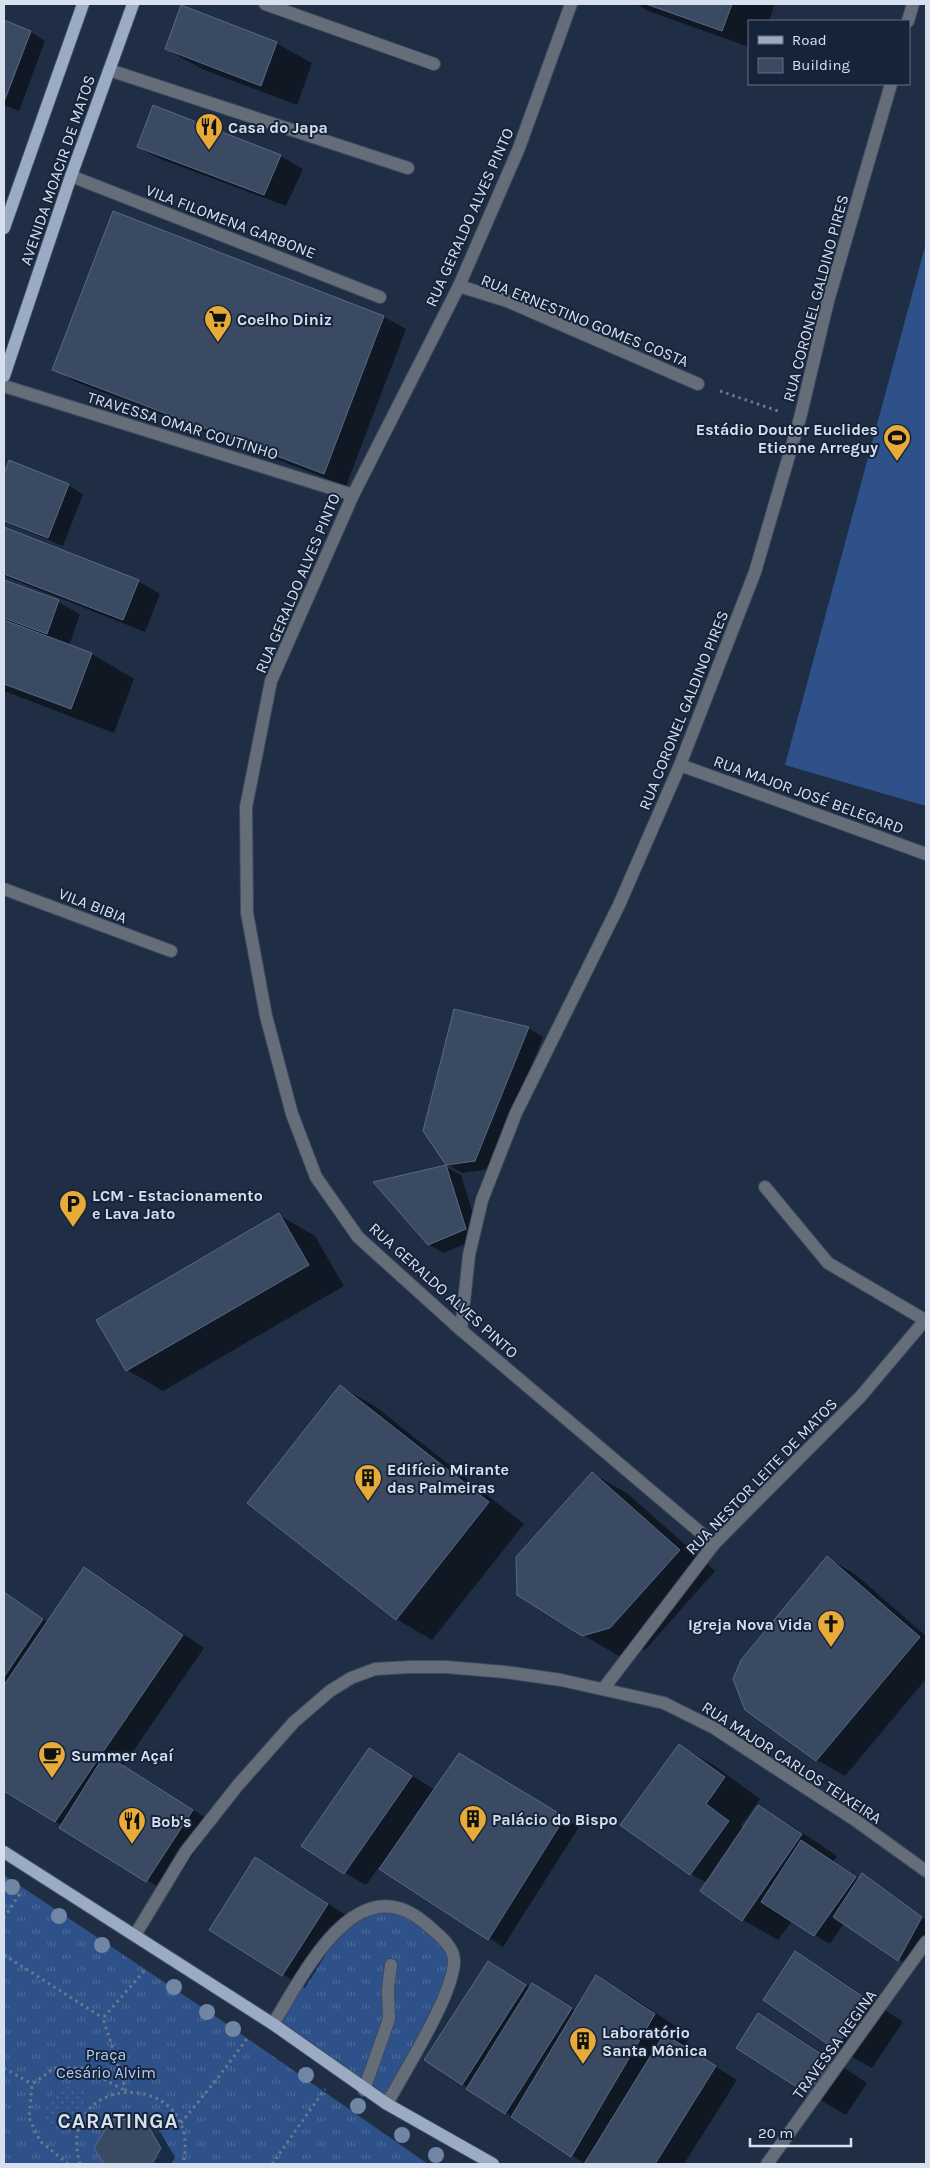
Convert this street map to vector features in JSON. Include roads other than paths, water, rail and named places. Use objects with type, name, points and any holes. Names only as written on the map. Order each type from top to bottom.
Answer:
[{"type":"main road","name":"AVENIDA MOACIR DE MATOS","points":[[4,228],[83,4]]},
{"type":"main road","name":"AVENIDA MOACIR DE MATOS","points":[[4,376],[71,176],[133,4]]},
{"type":"main road","points":[[4,1852],[273,2024],[364,2090],[492,2164]]},
{"type":"street","points":[[265,4],[434,64]]},
{"type":"street","name":"RUA GERALDO ALVES PINTO","points":[[571,4],[519,148],[459,286],[352,495],[271,681],[246,807],[248,913],[266,1016],[292,1114],[316,1177],[358,1237],[461,1330],[714,1544]]},
{"type":"street","points":[[908,20],[913,4]]},
{"type":"street","points":[[109,70],[408,168]]},
{"type":"street","name":"RUA CORONEL GALDINO PIRES","points":[[461,1330],[469,1255],[482,1200],[516,1113],[618,905],[680,765],[755,572],[800,418],[828,301],[891,85]]},
{"type":"street","name":"VILA FILOMENA GARBONE","points":[[71,176],[380,297]]},
{"type":"street","name":"RUA ERNESTINO GOMES COSTA","points":[[459,286],[507,301],[698,384]]},
{"type":"street","name":"TRAVESSA OMAR COUTINHO","points":[[4,386],[352,495]]},
{"type":"street","name":"RUA MAJOR JOSÉ BELEGARD","points":[[680,765],[926,854]]},
{"type":"street","name":"VILA BIBIA","points":[[4,889],[171,951]]},
{"type":"street","points":[[765,1187],[828,1263],[926,1320]]},
{"type":"street","name":"RUA NESTOR LEITE DE MATOS","points":[[604,1688],[714,1544],[861,1396],[926,1320]]},
{"type":"street","points":[[135,1935],[186,1851],[238,1785],[294,1722],[330,1691],[351,1678],[375,1669],[446,1667],[505,1672],[604,1688]]},
{"type":"street","name":"RUA MAJOR CARLOS TEIXEIRA","points":[[604,1688],[664,1703],[714,1728],[855,1820],[926,1871]]},
{"type":"street","points":[[273,2024],[325,1943],[346,1921],[374,1908],[386,1907],[402,1911],[422,1921],[445,1941],[452,1952],[454,1960],[445,1996],[387,2104]]},
{"type":"street","name":"TRAVESSA REGINA","points":[[768,2164],[926,1942]]},
{"type":"street","points":[[364,2090],[389,2019],[388,1989],[391,1965]]},
{"type":"place","name":"Casa do Japa","points":[[209,151]]},
{"type":"place","name":"Coelho Diniz","points":[[218,343]]},
{"type":"place","name":"Estádio Doutor Euclides Etienne Arreguy","points":[[897,462]]},
{"type":"place","name":"LCM - Estacionamento e Lava Jato","points":[[73,1228]]},
{"type":"place","name":"Edifício Mirante das Palmeiras","points":[[368,1502]]},
{"type":"place","name":"Igreja Nova Vida","points":[[831,1648]]},
{"type":"place","name":"Summer Açaí","points":[[52,1779]]},
{"type":"place","name":"Palácio do Bispo","points":[[473,1843]]},
{"type":"place","name":"Bob's","points":[[132,1845]]},
{"type":"place","name":"Laboratório Santa Mônica","points":[[583,2065]]},
{"type":"district","name":"CARATINGA","points":[[118,2121]]},
{"type":"park label","name":"Praça Cesário Alvim","points":[[106,2063]]}]
